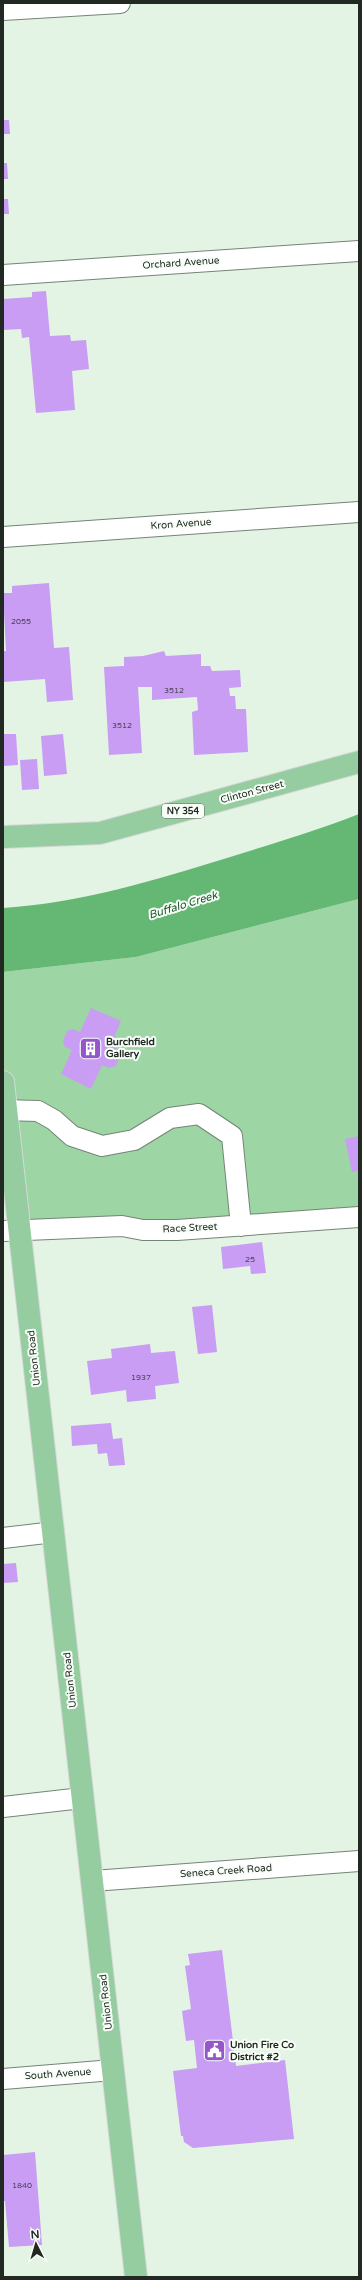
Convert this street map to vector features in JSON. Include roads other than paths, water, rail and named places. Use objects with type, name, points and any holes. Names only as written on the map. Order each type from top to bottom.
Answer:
[{"type":"main road","name":"Clinton Street","points":[[3,837],[100,833],[359,762]]},
{"type":"main road","name":"Union Road","points":[[3,1082],[12,1230],[54,1532],[82,1798],[93,1881],[136,2277]]},
{"type":"street","points":[[3,10],[120,3]]},
{"type":"street","name":"Orchard Avenue","points":[[3,275],[359,250]]},
{"type":"street","name":"Kron Avenue","points":[[3,537],[359,512]]},
{"type":"street","points":[[5,1110],[38,1111],[54,1120],[72,1136],[102,1146],[134,1140],[170,1118],[199,1114],[232,1136],[241,1226]]},
{"type":"street","name":"Race Street","points":[[12,1230],[122,1226],[144,1230],[178,1230],[359,1217]]},
{"type":"street","points":[[3,1538],[54,1532]]},
{"type":"street","points":[[3,1807],[82,1798]]},
{"type":"street","name":"Seneca Creek Road","points":[[93,1881],[359,1861]]},
{"type":"street","name":"South Avenue","points":[[3,2079],[113,2070]]},
{"type":"water","name":"Buffalo Creek","points":[[359,814],[359,899],[136,957],[3,972],[3,908],[60,901],[144,883],[293,837]]},
{"type":"place","name":"Burchfield Gallery","points":[[91,1048]]},
{"type":"place","name":"Union Fire Co District #2","points":[[215,2051]]}]
